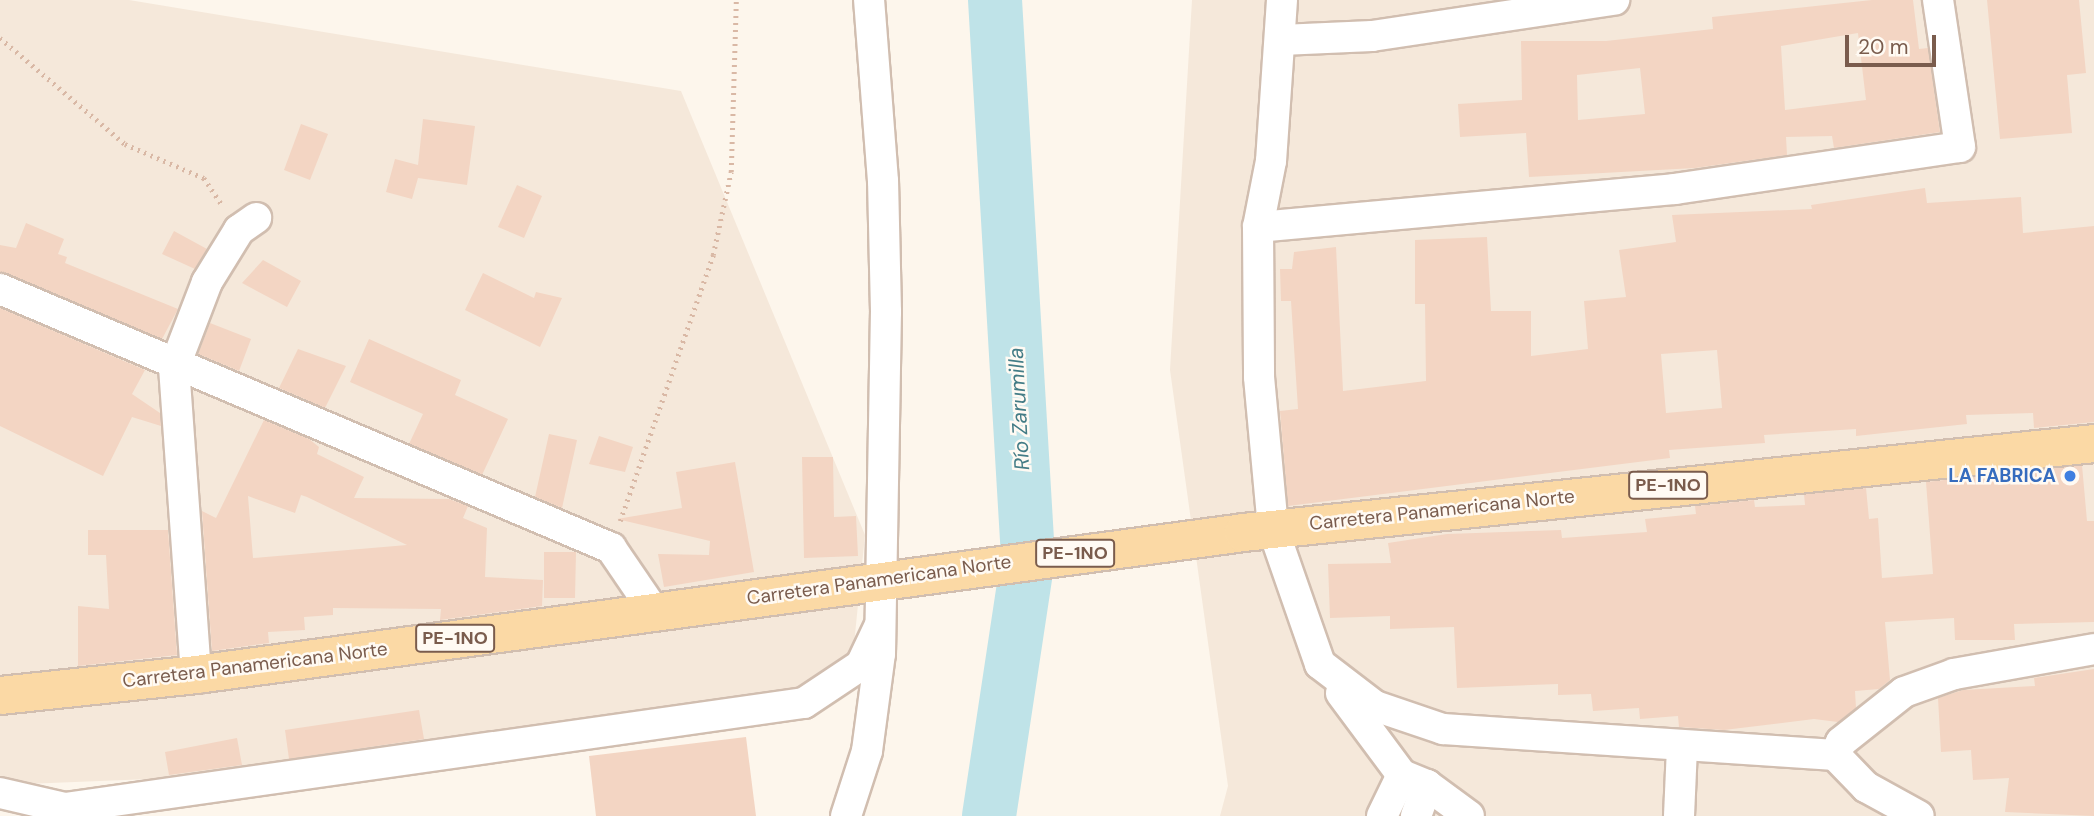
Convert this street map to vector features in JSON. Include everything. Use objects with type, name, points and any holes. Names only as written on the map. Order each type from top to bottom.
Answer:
[{"type":"main road","name":"Carretera Panamericana Norte","points":[[0,695],[196,674],[893,577],[1258,530],[2094,443]]},
{"type":"street","points":[[846,816],[867,751],[880,625],[893,577],[883,181],[869,0]]},
{"type":"street","points":[[1282,0],[1271,161],[1258,227],[1258,530],[1320,664],[1415,780],[1469,816]]},
{"type":"street","points":[[1281,40],[1372,36],[1614,0]]},
{"type":"street","points":[[1258,227],[1675,189],[1960,147],[1938,0]]},
{"type":"street","points":[[196,674],[174,368],[207,282],[248,224]]},
{"type":"street","points":[[0,289],[174,368],[611,548],[654,611]]},
{"type":"street","points":[[0,793],[65,808],[804,703],[860,665],[880,625]]},
{"type":"street","points":[[1835,755],[1841,742],[1904,692],[1954,674],[2094,649]]},
{"type":"street","points":[[1320,664],[1375,706],[1443,729],[1835,755],[1866,787],[1919,816]]},
{"type":"street","points":[[1679,816],[1682,746]]},
{"type":"street","points":[[1382,816],[1415,780]]},
{"type":"street","points":[[1415,780],[1416,816]]},
{"type":"path","points":[[611,548],[713,255],[731,172],[736,0]]},
{"type":"path","points":[[0,38],[125,144],[204,178],[248,224]]},
{"type":"shaded area","points":[[0,0],[129,0],[681,91],[865,535],[850,684],[321,772],[0,785]]},
{"type":"shaded area","points":[[1192,0],[2094,0],[2094,816],[1220,816],[1228,786],[1170,370]]},
{"type":"building","points":[[1872,0],[1913,0],[1919,49],[1928,48],[1940,132],[1834,148],[1832,136],[1786,137],[1787,155],[1695,168],[1529,177],[1526,133],[1460,137],[1458,104],[1522,100],[1521,41],[1606,41],[1713,29],[1712,17]],"holes":[[[1858,33],[1866,100],[1785,110],[1781,46]],[[1640,68],[1645,114],[1578,120],[1577,75]]]},
{"type":"building","points":[[1987,0],[2079,0],[2086,73],[2067,75],[2072,133],[2000,139]]},
{"type":"building","points":[[423,119],[475,126],[467,185],[418,178],[412,199],[386,192],[395,159],[418,165]]},
{"type":"building","points":[[301,124],[328,134],[310,180],[284,170]]},
{"type":"building","points":[[517,185],[542,196],[524,238],[498,227]]},
{"type":"building","points":[[1925,188],[1927,203],[2021,197],[2023,233],[2094,226],[2094,422],[2034,428],[2033,413],[1966,415],[1967,424],[1856,436],[1856,429],[1764,435],[1765,443],[1669,450],[1670,458],[1288,506],[1280,411],[1298,409],[1291,301],[1281,301],[1280,269],[1292,269],[1294,252],[1336,247],[1343,391],[1426,381],[1425,304],[1415,304],[1415,240],[1487,237],[1491,311],[1531,311],[1531,356],[1588,349],[1584,301],[1626,297],[1619,250],[1676,242],[1672,215],[1812,209],[1811,205]],"holes":[[[1717,350],[1722,408],[1666,413],[1661,354]]]},
{"type":"building","points":[[26,223],[64,239],[58,254],[67,257],[65,263],[178,309],[162,339],[0,272],[0,245],[16,248]]},
{"type":"building","points":[[174,231],[207,249],[195,269],[162,254]]},
{"type":"building","points":[[263,260],[301,281],[287,307],[242,283]]},
{"type":"building","points":[[483,273],[534,298],[536,292],[562,298],[540,347],[465,310]]},
{"type":"building","points":[[0,308],[145,370],[132,394],[160,413],[161,426],[132,417],[103,476],[0,426]]},
{"type":"building","points":[[210,323],[251,339],[239,371],[198,354]]},
{"type":"building","points":[[369,339],[461,380],[455,395],[508,419],[482,475],[409,444],[423,414],[350,382]]},
{"type":"building","points":[[298,349],[346,366],[325,408],[279,388]]},
{"type":"building","points":[[264,420],[309,439],[319,447],[317,454],[364,477],[354,498],[449,499],[468,506],[463,518],[487,528],[485,577],[543,580],[542,606],[440,620],[441,609],[333,608],[333,615],[304,617],[305,630],[268,632],[269,643],[212,651],[202,511],[216,518]],"holes":[[[301,495],[407,545],[253,558],[248,496],[295,513]]]},
{"type":"building","points":[[549,434],[577,440],[562,508],[535,497]]},
{"type":"building","points":[[599,436],[633,447],[625,472],[589,464]]},
{"type":"building","points":[[802,457],[833,457],[834,517],[856,516],[858,556],[804,558]]},
{"type":"building","points":[[735,462],[754,572],[664,587],[658,554],[709,555],[710,541],[617,519],[682,508],[676,472]]},
{"type":"building","points":[[2082,465],[2087,521],[2094,521],[2094,622],[2014,624],[2015,640],[1955,640],[1954,618],[1885,622],[1890,680],[1879,689],[1855,691],[1856,708],[1838,722],[1814,719],[1724,730],[1679,727],[1678,716],[1640,719],[1639,708],[1593,711],[1591,694],[1558,695],[1558,684],[1457,688],[1454,627],[1390,629],[1390,616],[1330,618],[1328,564],[1391,563],[1388,543],[1447,534],[1561,530],[1562,538],[1647,532],[1645,519],[1696,514],[1695,506],[1754,500],[1755,507],[1805,505],[1804,494],[1866,488],[1869,519],[1878,518],[1882,578],[1933,574],[1926,482]]},
{"type":"building","points":[[88,530],[168,530],[177,655],[78,666],[78,606],[109,609],[106,555],[88,555]]},
{"type":"building","points":[[544,552],[576,552],[575,598],[544,598]]},
{"type":"building","points":[[2094,669],[2094,816],[2005,812],[2009,778],[1973,780],[1971,750],[1941,752],[1938,698],[1963,690],[2035,686],[2034,678]]},
{"type":"building","points":[[419,710],[424,739],[289,759],[285,730]]},
{"type":"building","points":[[746,737],[756,816],[596,816],[589,756]]},
{"type":"building","points":[[237,738],[242,765],[169,775],[165,752]]},
{"type":"waterway","name":"Río Zarumilla","points":[[989,816],[1028,557],[995,0]]},
{"type":"place","name":"LA FABRICA","points":[[2070,476]]}]
